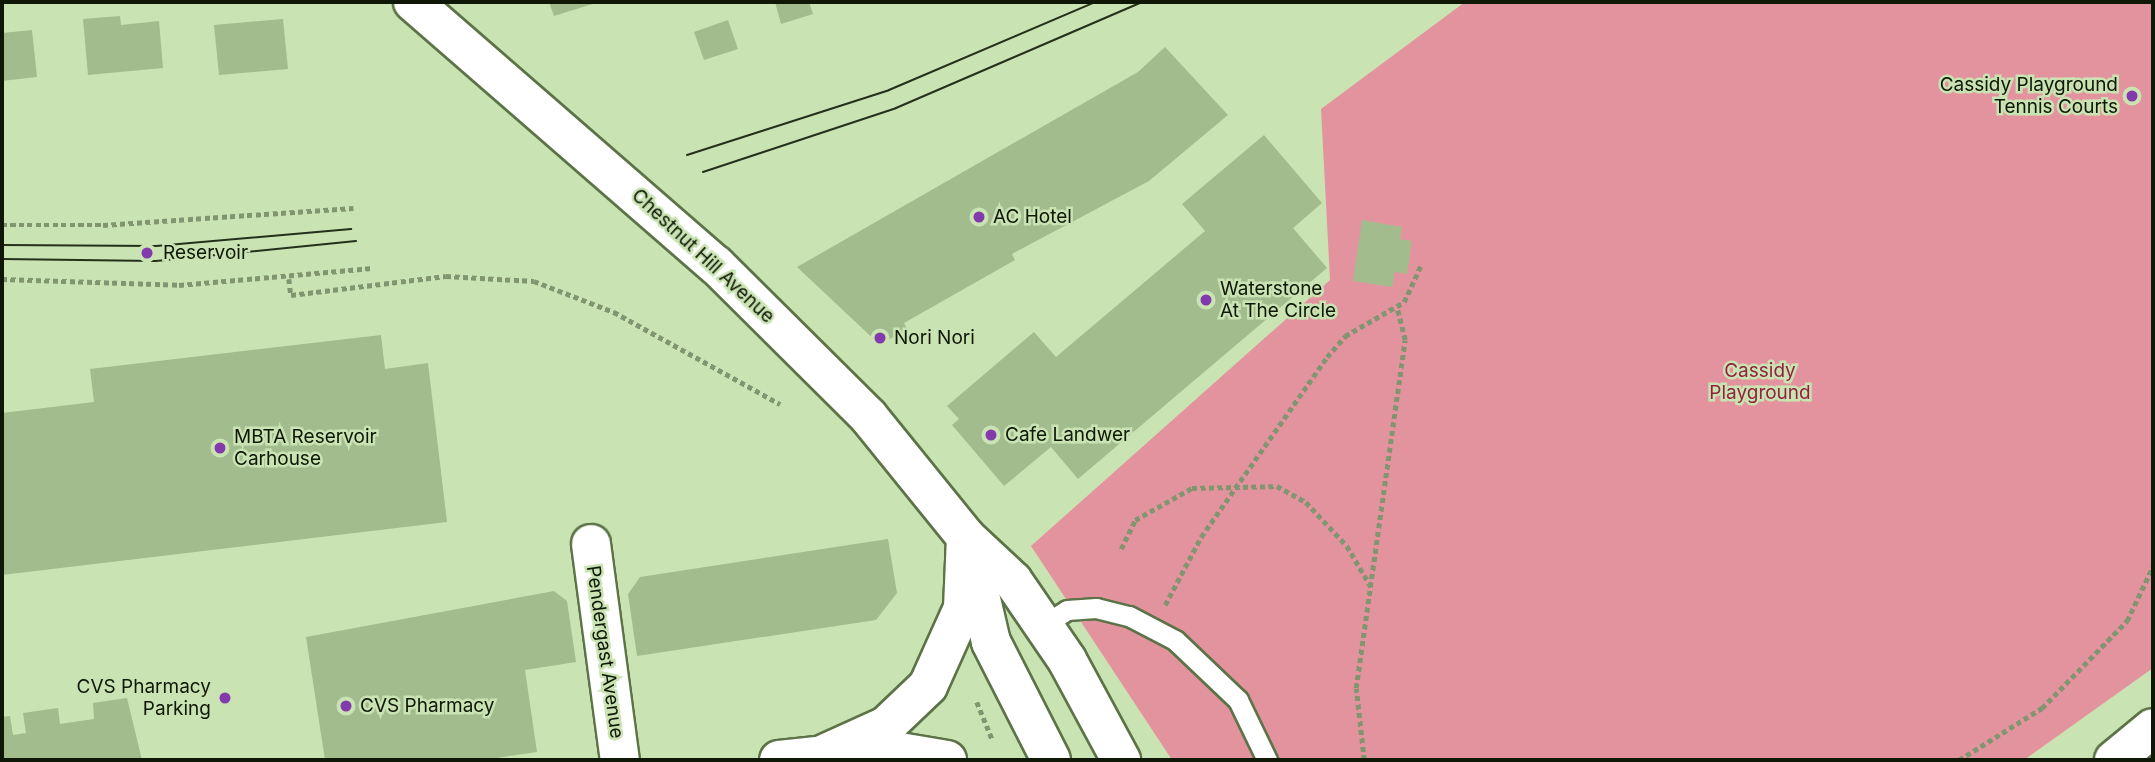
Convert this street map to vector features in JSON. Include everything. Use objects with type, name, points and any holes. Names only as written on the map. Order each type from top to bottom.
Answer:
[{"type":"main road","name":"Chestnut Hill Avenue","points":[[413,2],[743,290],[873,422],[966,537],[1013,581],[1044,625],[1121,760]]},
{"type":"main road","name":"Chestnut Hill Avenue","points":[[966,537],[991,642],[1051,760]]},
{"type":"main road","points":[[826,753],[886,726],[928,686],[962,608],[966,537]]},
{"type":"main road","name":"Pendergast Avenue","points":[[591,544],[620,760]]},
{"type":"main road","points":[[2115,760],[2153,728]]},
{"type":"main road","points":[[779,760],[882,749],[947,760]]},
{"type":"lane","points":[[1044,625],[1081,607],[1111,610],[1153,627],[1221,678],[1267,760]]},
{"type":"path","points":[[2,225],[116,225],[353,208]]},
{"type":"path","points":[[1153,627],[1235,488],[1345,337],[1397,309],[1418,283],[1421,265]]},
{"type":"path","points":[[2,279],[179,285],[289,279],[372,268]]},
{"type":"path","points":[[289,279],[291,295],[456,276],[534,281],[606,308],[780,404]]},
{"type":"path","points":[[1364,760],[1356,688],[1374,591],[1405,340],[1397,309]]},
{"type":"path","points":[[1121,549],[1135,520],[1152,505],[1192,488],[1277,486],[1306,502],[1347,546],[1374,591]]},
{"type":"path","points":[[1959,760],[2042,708],[2127,621],[2153,566]]},
{"type":"path","points":[[977,702],[993,741]]},
{"type":"green space","name":"Cassidy Playground","points":[[1465,2],[2153,2],[2153,668],[2024,760],[1172,760],[1031,546],[1330,280],[1321,109]]},
{"type":"building","points":[[549,2],[599,2],[554,16]]},
{"type":"building","points":[[775,2],[809,2],[813,14],[781,24]]},
{"type":"building","points":[[120,16],[121,25],[159,21],[163,68],[88,75],[83,19]]},
{"type":"building","points":[[283,19],[288,69],[219,75],[214,25]]},
{"type":"building","points":[[728,20],[738,49],[704,60],[694,32]]},
{"type":"building","points":[[32,30],[37,77],[2,81],[2,33]]},
{"type":"building","name":"AC Hotel","points":[[1165,47],[1228,115],[1149,181],[1012,254],[1015,260],[904,323],[907,329],[880,345],[797,267],[1138,72]]},
{"type":"building","name":"Waterstone At The Circle","points":[[1264,135],[1322,203],[1293,228],[1327,268],[1078,479],[1051,447],[1004,486],[952,425],[959,419],[947,406],[1034,332],[1056,357],[1205,231],[1182,204]]},
{"type":"building","points":[[1362,220],[1402,227],[1400,239],[1412,241],[1407,274],[1395,272],[1392,287],[1353,281]]},
{"type":"building","name":"MBTA Reservoir Carhouse","points":[[381,335],[385,369],[428,363],[447,522],[2,575],[2,413],[94,402],[90,369]]},
{"type":"building","points":[[888,539],[897,593],[876,620],[637,656],[628,594],[640,577]]},
{"type":"building","points":[[554,591],[567,601],[576,662],[525,670],[537,752],[483,760],[325,760],[306,637]]},
{"type":"building","points":[[127,698],[142,760],[2,760],[2,717],[10,716],[13,735],[26,733],[23,713],[58,708],[60,724],[94,719],[93,703]]},
{"type":"tram line","points":[[687,155],[889,90],[1095,2]]},
{"type":"tram line","points":[[703,172],[896,108],[1142,2]]},
{"type":"tram line","points":[[2,245],[156,246],[351,229]]},
{"type":"tram line","points":[[2,259],[156,261],[356,241]]},
{"type":"place","name":"Cassidy Playground Tennis Courts","points":[[2132,96]]},
{"type":"place","name":"AC Hotel","points":[[979,217]]},
{"type":"place","name":"Reservoir","points":[[147,253]]},
{"type":"place","name":"Waterstone At The Circle","points":[[1206,300]]},
{"type":"place","name":"Nori Nori","points":[[880,338]]},
{"type":"place","name":"Cafe Landwer","points":[[991,435]]},
{"type":"place","name":"MBTA Reservoir Carhouse","points":[[220,448]]},
{"type":"place","name":"CVS Pharmacy Parking","points":[[225,698]]},
{"type":"place","name":"CVS Pharmacy","points":[[346,706]]}]
